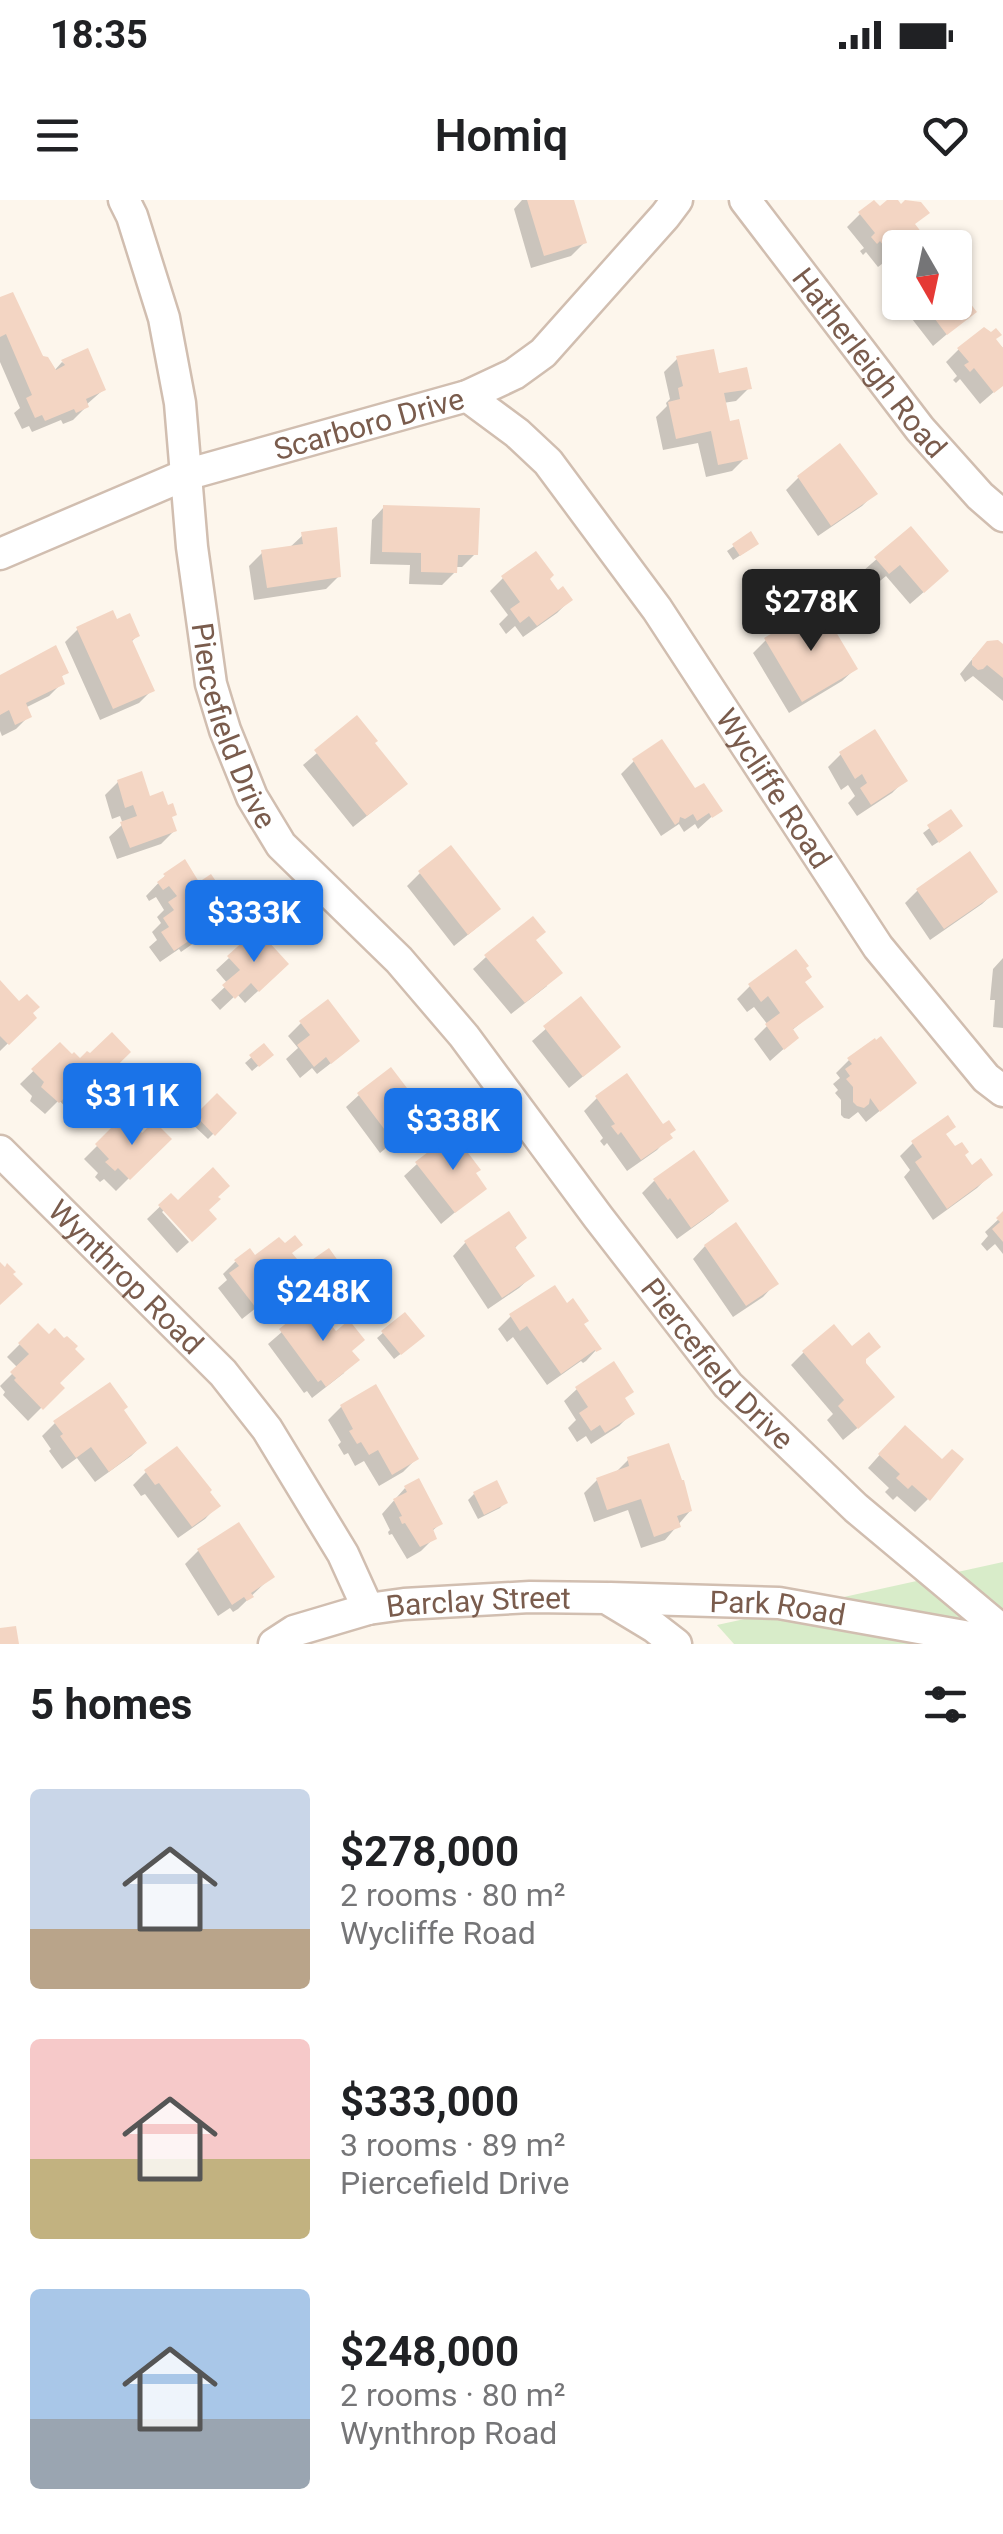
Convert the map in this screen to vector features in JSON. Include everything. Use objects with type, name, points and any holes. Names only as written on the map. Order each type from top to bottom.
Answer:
[{"type":"street","name":"Piercefield Drive","points":[[124,200],[164,318],[180,402],[192,548],[211,684],[252,797],[282,845],[399,960],[464,1036],[728,1386],[856,1508],[1003,1631]]},
{"type":"street","name":"Scarboro Drive","points":[[0,554],[186,475],[467,396],[514,374],[542,353],[666,216],[676,200]]},
{"type":"street","name":"Hatherleigh Road","points":[[745,200],[920,429],[1003,516]]},
{"type":"street","name":"Wycliffe Road","points":[[467,396],[516,432],[548,462],[657,609],[878,948],[986,1078],[1003,1091]]},
{"type":"street","name":"Wynthrop Road","points":[[0,1150],[223,1374],[267,1430],[296,1476],[343,1554],[368,1610]]},
{"type":"street","name":"Barclay Street","points":[[274,1644],[294,1631],[368,1610],[404,1604],[530,1597],[606,1598],[676,1644]]},
{"type":"street","name":"Park Road","points":[[606,1598],[780,1602],[1003,1643]]},
{"type":"green space","points":[[1003,1562],[1003,1644],[734,1644],[717,1625]]},
{"type":"building","points":[[527,200],[574,200],[587,243],[544,256]]},
{"type":"building","points":[[874,200],[880,206],[887,200],[898,200],[901,204],[905,200],[921,202],[930,213],[915,224],[920,230],[882,230],[882,244],[877,244],[871,237],[875,233],[858,212]]},
{"type":"building","points":[[13,292],[43,356],[56,370],[65,365],[61,360],[88,348],[106,390],[86,399],[89,407],[45,421],[42,415],[35,418],[26,398],[32,395],[6,334],[0,337],[0,297]]},
{"type":"building","points":[[936,320],[967,320],[947,335]]},
{"type":"building","points":[[984,327],[991,332],[996,328],[1002,335],[996,339],[1003,348],[1003,386],[994,393],[974,368],[970,372],[964,365],[969,362],[957,348]]},
{"type":"building","points":[[714,349],[719,373],[747,367],[752,389],[724,393],[730,421],[739,419],[748,459],[718,465],[711,431],[676,439],[668,402],[680,399],[678,388],[683,386],[676,356]]},
{"type":"building","points":[[840,443],[878,494],[831,526],[797,476]]},
{"type":"building","points":[[383,505],[480,508],[478,555],[458,555],[457,573],[421,572],[421,553],[382,552]]},
{"type":"building","points":[[911,526],[949,571],[924,593],[900,565],[889,574],[874,557]]},
{"type":"building","points":[[337,527],[341,577],[267,588],[261,550],[303,544],[301,532]]},
{"type":"building","points":[[751,531],[759,544],[740,556],[732,544]]},
{"type":"building","points":[[536,551],[554,575],[550,579],[558,590],[563,586],[573,600],[537,626],[529,616],[520,623],[510,609],[520,602],[501,576]]},
{"type":"building","points":[[820,605],[858,669],[802,702],[764,638]]},
{"type":"building","points":[[113,610],[117,619],[130,613],[140,636],[132,640],[155,691],[113,709],[76,627]]},
{"type":"building","points":[[998,640],[1003,644],[1003,678],[987,665],[978,670],[972,665],[972,659],[987,641]]},
{"type":"building","points":[[56,645],[69,673],[62,676],[65,684],[26,703],[32,717],[15,725],[9,710],[0,715],[0,675]]},
{"type":"building","points":[[357,715],[408,784],[367,816],[314,750]]},
{"type":"building","points":[[875,729],[908,781],[871,805],[860,788],[867,783],[862,774],[855,779],[839,752]]},
{"type":"building","points":[[662,739],[695,788],[704,783],[723,811],[712,818],[709,813],[697,821],[693,814],[685,819],[680,817],[675,825],[632,759]]},
{"type":"building","points":[[142,771],[150,796],[163,791],[168,805],[173,803],[177,831],[130,848],[120,822],[137,816],[133,805],[125,808],[117,780]]},
{"type":"building","points":[[951,809],[963,826],[939,843],[927,825]]},
{"type":"building","points":[[451,845],[501,909],[468,935],[418,871]]},
{"type":"building","points":[[970,851],[998,892],[944,929],[916,889]]},
{"type":"building","points":[[185,859],[199,882],[211,874],[237,912],[174,951],[161,932],[169,927],[163,918],[174,910],[168,902],[177,896],[169,886],[163,890],[157,882]]},
{"type":"building","points":[[533,916],[546,932],[536,940],[563,973],[525,1003],[484,955]]},
{"type":"building","points":[[257,929],[289,964],[259,992],[251,983],[235,999],[222,985],[240,970],[227,956]]},
{"type":"building","points":[[796,949],[812,977],[805,982],[824,1007],[793,1029],[799,1038],[784,1050],[765,1024],[780,1013],[768,996],[761,1002],[748,984]]},
{"type":"building","points":[[0,980],[19,1001],[27,994],[40,1007],[33,1013],[37,1018],[9,1045],[0,1036]]},
{"type":"building","points":[[581,996],[621,1047],[583,1077],[543,1026]]},
{"type":"building","points":[[328,999],[360,1041],[331,1064],[326,1057],[314,1067],[297,1045],[310,1035],[299,1021]]},
{"type":"building","points":[[112,1032],[131,1052],[83,1099],[73,1090],[59,1103],[41,1087],[44,1082],[31,1069],[60,1042],[80,1058]]},
{"type":"building","points":[[881,1036],[917,1083],[880,1112],[870,1098],[864,1108],[853,1102],[853,1087],[846,1079],[850,1076],[845,1069],[852,1064],[847,1058]]},
{"type":"building","points":[[264,1043],[274,1055],[259,1067],[249,1055]]},
{"type":"building","points":[[391,1067],[429,1117],[394,1142],[357,1093]]},
{"type":"building","points":[[627,1073],[663,1124],[669,1120],[676,1130],[670,1134],[673,1138],[641,1160],[621,1132],[618,1135],[611,1126],[615,1124],[595,1096]]},
{"type":"building","points":[[217,1093],[237,1113],[215,1136],[195,1115]]},
{"type":"building","points":[[948,1115],[956,1127],[946,1134],[955,1146],[962,1142],[972,1165],[981,1158],[993,1175],[947,1209],[915,1162],[922,1157],[911,1141]]},
{"type":"building","points":[[118,1121],[134,1136],[154,1121],[172,1139],[130,1180],[105,1162],[109,1159],[95,1144]]},
{"type":"building","points":[[453,1133],[481,1170],[476,1173],[487,1189],[455,1213],[415,1162]]},
{"type":"building","points":[[694,1150],[729,1201],[691,1228],[653,1179]]},
{"type":"building","points":[[213,1167],[230,1186],[209,1210],[217,1219],[192,1242],[158,1205],[171,1193],[178,1200]]},
{"type":"building","points":[[509,1211],[527,1238],[515,1247],[535,1276],[502,1298],[464,1241]]},
{"type":"building","points":[[1003,1211],[1003,1242],[992,1229],[1000,1222],[996,1218]]},
{"type":"building","points":[[736,1222],[779,1284],[746,1306],[704,1245]]},
{"type":"building","points":[[295,1235],[303,1245],[292,1253],[297,1259],[273,1277],[282,1288],[256,1308],[229,1273],[239,1266],[234,1260],[250,1248],[255,1255],[279,1237],[285,1243]]},
{"type":"building","points":[[329,1248],[341,1265],[319,1282],[306,1264]]},
{"type":"building","points":[[0,1262],[5,1267],[7,1263],[23,1284],[0,1305]]},
{"type":"building","points":[[555,1285],[567,1303],[573,1298],[589,1321],[584,1324],[602,1349],[561,1374],[527,1326],[520,1331],[509,1314]]},
{"type":"building","points":[[313,1302],[336,1331],[349,1320],[365,1340],[352,1351],[360,1360],[326,1387],[321,1380],[318,1382],[279,1329]]},
{"type":"building","points":[[405,1312],[425,1336],[401,1355],[381,1331]]},
{"type":"building","points":[[38,1323],[49,1334],[55,1328],[64,1338],[67,1336],[85,1359],[60,1383],[65,1388],[43,1410],[10,1372],[29,1354],[18,1343]]},
{"type":"building","points":[[834,1324],[852,1346],[869,1332],[881,1347],[866,1363],[895,1397],[858,1429],[838,1406],[844,1400],[802,1351]]},
{"type":"building","points":[[614,1361],[634,1392],[625,1398],[635,1414],[605,1433],[600,1425],[591,1431],[579,1413],[588,1407],[575,1387]]},
{"type":"building","points":[[110,1382],[147,1443],[109,1472],[91,1447],[76,1458],[53,1421]]},
{"type":"building","points":[[376,1384],[419,1459],[392,1475],[378,1450],[369,1455],[361,1442],[357,1444],[340,1405]]},
{"type":"building","points":[[905,1425],[942,1459],[952,1449],[964,1459],[930,1501],[912,1485],[908,1489],[896,1478],[900,1474],[878,1454]]},
{"type":"building","points":[[669,1443],[692,1511],[677,1516],[681,1527],[654,1537],[641,1499],[607,1510],[596,1478],[629,1466],[627,1457]]},
{"type":"building","points":[[177,1446],[221,1506],[192,1527],[159,1483],[155,1485],[144,1470]]},
{"type":"building","points":[[419,1478],[443,1524],[433,1529],[437,1539],[420,1547],[402,1524],[393,1499],[407,1492],[404,1486]]},
{"type":"building","points":[[497,1480],[508,1503],[484,1515],[473,1492]]},
{"type":"building","points":[[239,1522],[275,1577],[251,1593],[254,1597],[247,1601],[244,1597],[232,1605],[197,1549]]},
{"type":"building","points":[[16,1626],[19,1644],[0,1644],[0,1628]]}]
